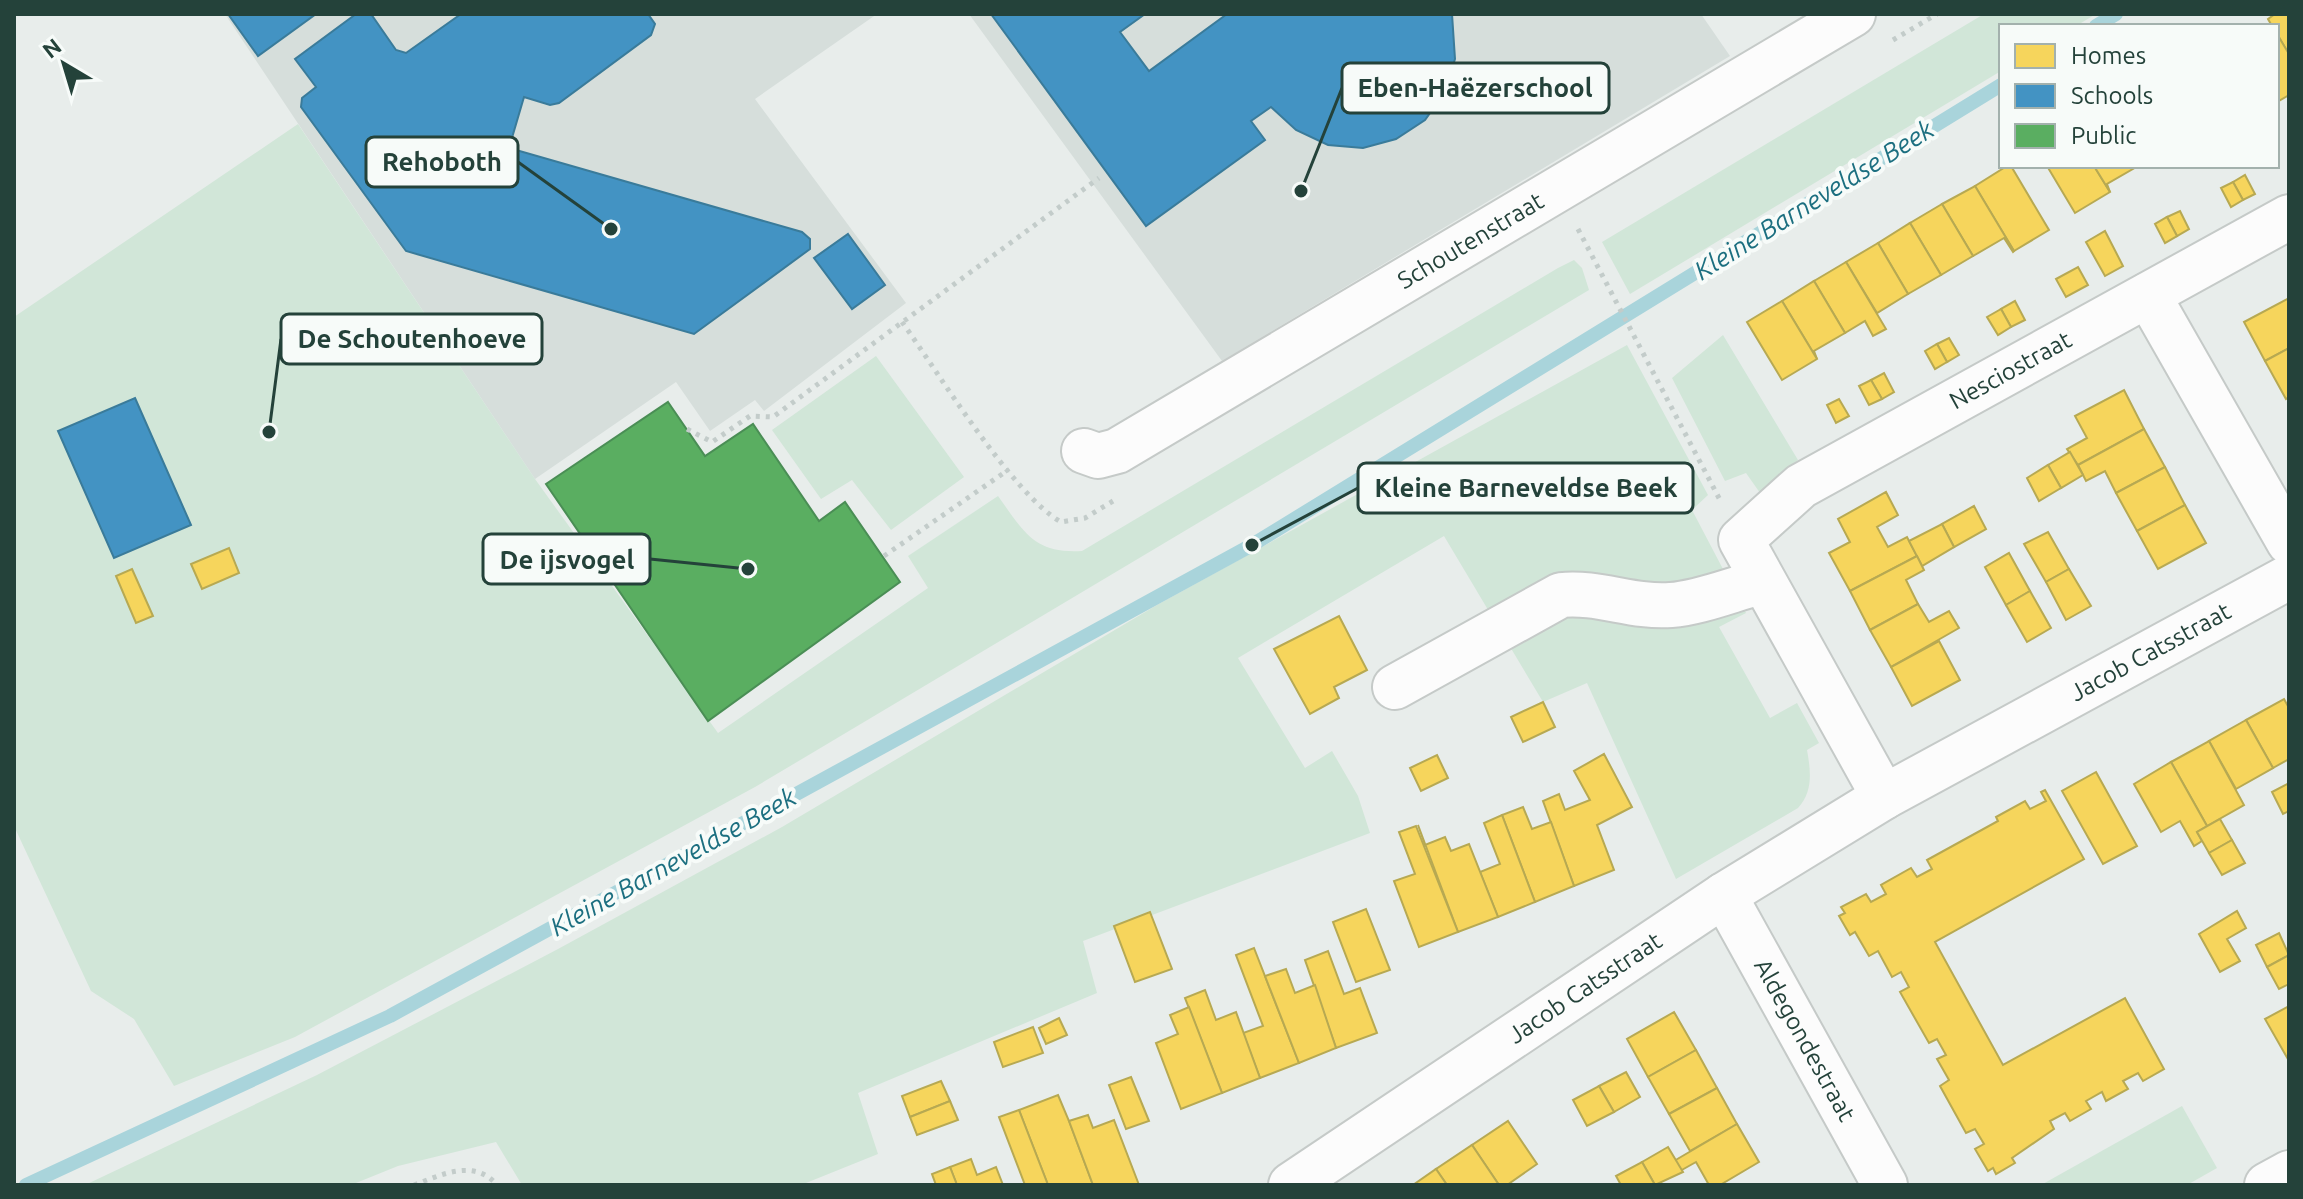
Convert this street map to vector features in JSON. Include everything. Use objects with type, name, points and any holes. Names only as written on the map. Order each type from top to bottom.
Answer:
[{"type":"street","name":"Schoutenstraat","points":[[1084,451],[1098,456],[1117,451],[1853,14]]},
{"type":"street","name":"Nesciostraat","points":[[1741,540],[1801,486],[2289,217]]},
{"type":"street","points":[[2148,295],[2289,542]]},
{"type":"street","points":[[1741,540],[1761,582],[1884,797]]},
{"type":"street","name":"Jacob Catsstraat","points":[[1291,1185],[1724,895],[1884,797],[2289,577]]},
{"type":"street","points":[[1395,687],[1561,595],[1587,592],[1620,603],[1672,605],[1761,582]]},
{"type":"street","name":"Aldegondestraat","points":[[1724,895],[1885,1185]]},
{"type":"street","points":[[2267,1185],[2289,1173]]},
{"type":"path","points":[[687,429],[712,442],[750,416],[773,417],[1099,178]]},
{"type":"path","points":[[1576,224],[1741,540]]},
{"type":"path","points":[[884,556],[1008,470]]},
{"type":"path","points":[[414,1185],[455,1170],[474,1170],[497,1185]]},
{"type":"shaded area","points":[[225,14],[877,14],[755,99],[906,303],[764,411],[755,400],[710,431],[676,382],[535,479]]},
{"type":"shaded area","points":[[969,14],[1701,14],[1730,56],[1222,361]]},
{"type":"green space","points":[[1984,14],[2096,14],[2079,24],[1999,24],[1999,72],[1630,294],[1602,242]]},
{"type":"green space","points":[[298,124],[535,479],[718,733],[928,588],[908,556],[998,496],[1023,530],[1041,544],[1052,549],[1082,551],[1558,268],[1574,260],[1582,268],[1589,290],[755,787],[295,1037],[174,1086],[134,1019],[91,991],[14,826],[14,317]]},
{"type":"green space","points":[[1723,335],[1798,460],[1783,471],[1765,500],[1746,473],[1725,481],[1672,378]]},
{"type":"green space","points":[[1627,345],[1708,495],[1692,510],[1746,613],[1719,627],[1770,718],[1797,703],[1819,743],[1807,750],[1810,781],[1798,808],[1676,879],[1587,683],[1543,702],[1444,536],[1238,658],[1305,768],[1332,751],[1358,796],[1370,833],[1083,941],[1097,993],[858,1093],[878,1154],[801,1185],[522,1185],[496,1142],[398,1166],[351,1185],[85,1185],[317,1075],[782,827],[1157,605]]},
{"type":"green space","points":[[876,356],[964,477],[891,530],[852,480],[821,499],[772,430]]},
{"type":"green space","points":[[2182,1106],[2217,1168],[2187,1185],[2041,1185]]},
{"type":"building: Homes","points":[[2275,14],[2289,14],[2289,54],[2279,37],[2279,24],[2271,24],[2268,19]]},
{"type":"building: Homes","points":[[2279,37],[2289,54],[2289,95],[2279,101]]},
{"type":"building: Homes","points":[[2004,168],[2012,168],[2049,230],[2014,251],[1975,186]]},
{"type":"building: Homes","points":[[2048,168],[2095,168],[2110,192],[2075,213]]},
{"type":"building: Homes","points":[[2095,168],[2135,168],[2107,184],[2110,192]]},
{"type":"building: Homes","points":[[2245,175],[2255,194],[2243,200],[2233,182]]},
{"type":"building: Homes","points":[[2233,182],[2243,200],[2231,207],[2221,188]]},
{"type":"building: Homes","points":[[1975,186],[2013,252],[2004,238],[1973,256],[1942,204]]},
{"type":"building: Homes","points":[[1942,204],[1973,256],[1941,275],[1910,223]]},
{"type":"building: Homes","points":[[2180,211],[2189,229],[2177,236],[2167,217]]},
{"type":"building: Homes","points":[[2167,217],[2177,236],[2165,243],[2155,224]]},
{"type":"building: Homes","points":[[1910,223],[1941,275],[1908,294],[1878,243]]},
{"type":"building: Homes","points":[[2105,231],[2123,266],[2105,276],[2086,242]]},
{"type":"building: Homes","points":[[1878,243],[1908,294],[1877,313],[1846,262]]},
{"type":"building: Homes","points":[[1846,262],[1886,329],[1873,336],[1865,321],[1845,333],[1814,281]]},
{"type":"building: Homes","points":[[2078,267],[2088,285],[2066,297],[2056,279]]},
{"type":"building: Homes","points":[[1814,281],[1845,333],[1814,351],[1817,359],[1782,301]]},
{"type":"building: Homes","points":[[2289,298],[2289,348],[2265,361],[2244,322]]},
{"type":"building: Homes","points":[[1782,301],[1817,359],[1782,380],[1747,322]]},
{"type":"building: Homes","points":[[2015,301],[2025,320],[2011,327],[2001,309]]},
{"type":"building: Homes","points":[[2001,309],[2011,327],[1998,335],[1987,317]]},
{"type":"building: Homes","points":[[1949,338],[1959,355],[1947,362],[1937,344]]},
{"type":"building: Homes","points":[[1937,344],[1947,362],[1935,369],[1925,351]]},
{"type":"building: Homes","points":[[2289,348],[2289,397],[2286,399],[2265,361]]},
{"type":"building: Homes","points":[[1884,373],[1894,392],[1882,399],[1871,380]]},
{"type":"building: Homes","points":[[1871,380],[1882,399],[1869,405],[1859,386]]},
{"type":"building: Homes","points":[[2124,390],[2144,429],[2078,465],[2067,449],[2087,438],[2075,416]]},
{"type":"building: Homes","points":[[1839,399],[1849,416],[1836,423],[1827,405]]},
{"type":"building: Homes","points":[[2144,429],[2165,467],[2116,493],[2105,471],[2086,481],[2078,465]]},
{"type":"building: Homes","points":[[2070,452],[2083,475],[2061,488],[2048,465]]},
{"type":"building: Homes","points":[[2048,465],[2061,488],[2039,501],[2027,478]]},
{"type":"building: Homes","points":[[2165,467],[2185,505],[2137,531],[2116,493]]},
{"type":"building: Homes","points":[[1886,492],[1898,515],[1877,527],[1888,547],[1907,537],[1917,556],[1850,591],[1829,553],[1850,542],[1838,519]]},
{"type":"building: Homes","points":[[2185,505],[2206,543],[2158,569],[2137,531]]},
{"type":"building: Homes","points":[[1974,506],[1986,529],[1954,547],[1942,524]]},
{"type":"building: Homes","points":[[1942,524],[1954,547],[1922,566],[1909,541]]},
{"type":"building: Homes","points":[[2048,532],[2069,569],[2046,582],[2024,544]]},
{"type":"building: Homes","points":[[229,548],[239,573],[202,589],[191,564]]},
{"type":"building: Homes","points":[[2009,553],[2030,591],[2006,605],[1985,567]]},
{"type":"building: Homes","points":[[1917,556],[1924,570],[1906,580],[1918,604],[1870,630],[1850,591]]},
{"type":"building: Homes","points":[[132,569],[153,616],[136,623],[116,576]]},
{"type":"building: Homes","points":[[2069,569],[2091,606],[2066,620],[2046,582]]},
{"type":"building: Homes","points":[[2030,591],[2051,628],[2027,642],[2006,605]]},
{"type":"building: Homes","points":[[1918,604],[1929,622],[1949,611],[1959,628],[1891,667],[1870,630]]},
{"type":"building: Homes","points":[[1339,616],[1367,670],[1334,687],[1339,698],[1310,714],[1274,649]]},
{"type":"building: Homes","points":[[1939,641],[1960,680],[1912,706],[1891,667]]},
{"type":"building: Homes","points":[[2284,699],[2289,708],[2289,759],[2273,768],[2246,720]]},
{"type":"building: Homes","points":[[1543,702],[1555,727],[1523,742],[1511,717]]},
{"type":"building: Homes","points":[[2246,720],[2273,768],[2236,789],[2209,741]]},
{"type":"building: Homes","points":[[2209,741],[2244,805],[2207,826],[2171,762]]},
{"type":"building: Homes","points":[[1604,754],[1632,807],[1597,825],[1614,870],[1574,886],[1543,801],[1559,794],[1565,810],[1590,800],[1574,771]]},
{"type":"building: Homes","points":[[1437,755],[1448,778],[1421,791],[1410,768]]},
{"type":"building: Homes","points":[[2171,762],[2207,826],[2197,832],[2202,841],[2194,846],[2180,821],[2161,832],[2134,784]]},
{"type":"building: Homes","points":[[2096,772],[2137,846],[2103,864],[2062,791]]},
{"type":"building: Homes","points":[[2289,783],[2289,811],[2283,814],[2272,792]]},
{"type":"building: Homes","points":[[2045,790],[2084,859],[1935,942],[2003,1065],[2125,998],[2164,1069],[2143,1081],[2138,1073],[2123,1081],[2128,1089],[2106,1101],[2102,1092],[2086,1101],[2091,1109],[2070,1121],[2065,1113],[2050,1121],[2054,1129],[2012,1158],[2015,1163],[1996,1174],[1993,1168],[1988,1171],[1975,1149],[1984,1144],[1975,1129],[1966,1133],[1940,1086],[1949,1080],[1937,1059],[1946,1055],[1937,1039],[1929,1043],[1900,992],[1909,987],[1901,972],[1892,977],[1878,951],[1869,956],[1855,932],[1850,935],[1839,916],[1845,913],[1841,907],[1866,894],[1871,902],[1886,894],[1881,885],[1911,868],[1917,877],[1932,869],[1927,860],[1998,821],[1996,817],[2025,801],[2030,809],[2046,801],[2041,792]]},
{"type":"building: Homes","points":[[1523,807],[1532,829],[1551,822],[1574,886],[1535,902],[1502,815]]},
{"type":"building: Homes","points":[[1502,815],[1535,902],[1498,917],[1480,872],[1500,864],[1484,823]]},
{"type":"building: Homes","points":[[2220,819],[2232,840],[2209,853],[2197,832]]},
{"type":"building: Homes","points":[[1416,826],[1458,932],[1419,947],[1394,881],[1415,874],[1399,832]]},
{"type":"building: Homes","points":[[1445,837],[1451,851],[1469,844],[1498,917],[1458,932],[1425,845]]},
{"type":"building: Homes","points":[[2232,840],[2245,863],[2222,875],[2209,853]]},
{"type":"building: Homes","points":[[1366,909],[1390,970],[1356,982],[1333,922]]},
{"type":"building: Homes","points":[[2237,911],[2246,928],[2227,939],[2240,961],[2220,972],[2199,934]]},
{"type":"building: Homes","points":[[1150,912],[1172,969],[1135,982],[1114,926]]},
{"type":"building: Homes","points":[[2279,933],[2289,955],[2267,967],[2256,945]]},
{"type":"building: Homes","points":[[1254,948],[1299,1063],[1260,1078],[1243,1033],[1263,1026],[1236,955]]},
{"type":"building: Homes","points":[[1328,951],[1344,994],[1360,988],[1377,1033],[1336,1048],[1305,960]]},
{"type":"building: Homes","points":[[2289,955],[2289,984],[2279,989],[2267,967]]},
{"type":"building: Homes","points":[[1286,969],[1295,993],[1315,985],[1336,1048],[1299,1063],[1265,976]]},
{"type":"building: Homes","points":[[1205,990],[1216,1020],[1236,1012],[1260,1078],[1222,1093],[1185,998]]},
{"type":"building: Homes","points":[[2289,1006],[2289,1061],[2265,1019]]},
{"type":"building: Homes","points":[[1189,1007],[1222,1093],[1181,1109],[1156,1043],[1178,1034],[1170,1015]]},
{"type":"building: Homes","points":[[1674,1012],[1696,1050],[1648,1077],[1627,1039]]},
{"type":"building: Homes","points":[[1059,1018],[1067,1035],[1046,1044],[1039,1028]]},
{"type":"building: Homes","points":[[1033,1027],[1043,1053],[1003,1067],[994,1042]]},
{"type":"building: Homes","points":[[1696,1050],[1717,1088],[1669,1114],[1648,1077]]},
{"type":"building: Homes","points":[[1626,1072],[1640,1097],[1614,1112],[1599,1086]]},
{"type":"building: Homes","points":[[1131,1077],[1149,1121],[1126,1129],[1109,1085]]},
{"type":"building: Homes","points":[[941,1081],[950,1101],[910,1117],[902,1096]]},
{"type":"building: Homes","points":[[1599,1086],[1614,1112],[1587,1126],[1573,1100]]},
{"type":"building: Homes","points":[[1717,1088],[1737,1124],[1690,1151],[1669,1114]]},
{"type":"building: Homes","points":[[1058,1095],[1093,1185],[1048,1185],[1019,1110]]},
{"type":"building: Homes","points":[[950,1101],[958,1120],[917,1135],[910,1117]]},
{"type":"building: Homes","points":[[1019,1110],[1048,1185],[1025,1185],[999,1117]]},
{"type":"building: Homes","points":[[1088,1115],[1093,1128],[1114,1120],[1139,1185],[1093,1185],[1069,1121]]},
{"type":"building: Homes","points":[[1508,1121],[1537,1164],[1507,1185],[1499,1185],[1472,1145]]},
{"type":"building: Homes","points":[[1737,1124],[1759,1162],[1720,1185],[1709,1185],[1696,1162],[1680,1171],[1674,1161]]},
{"type":"building: Homes","points":[[1472,1145],[1499,1185],[1447,1185],[1436,1169]]},
{"type":"building: Homes","points":[[1668,1147],[1683,1172],[1655,1185],[1642,1162]]},
{"type":"building: Homes","points":[[971,1159],[977,1175],[996,1167],[1003,1185],[957,1185],[950,1167]]},
{"type":"building: Homes","points":[[1642,1162],[1655,1185],[1621,1185],[1616,1176]]},
{"type":"building: Homes","points":[[950,1167],[957,1185],[936,1185],[932,1174]]},
{"type":"building: Homes","points":[[1436,1169],[1447,1185],[1413,1185]]},
{"type":"building: Schools","points":[[228,14],[316,14],[258,56]]},
{"type":"building: Schools","points":[[356,14],[371,14],[396,50],[406,53],[461,14],[648,14],[655,24],[651,35],[559,103],[550,105],[524,97],[509,148],[802,232],[810,239],[810,249],[694,334],[406,251],[301,107],[302,98],[316,87],[295,59]]},
{"type":"building: Schools","points":[[991,14],[1145,14],[1120,32],[1149,71],[1227,14],[1452,14],[1455,59],[1445,92],[1425,120],[1396,139],[1363,148],[1328,145],[1296,130],[1271,107],[1251,121],[1265,140],[1146,226]]},
{"type":"building: Schools","points":[[848,234],[885,285],[852,309],[814,258]]},
{"type":"building: Schools","points":[[135,398],[191,525],[114,558],[58,431]]},
{"type":"building: Public","points":[[668,402],[705,456],[753,424],[819,521],[845,502],[900,582],[708,721],[546,484]]},
{"type":"waterway","name":"Kleine Barneveldse Beek","points":[[2099,24],[2116,14]]},
{"type":"waterway","name":"Kleine Barneveldse Beek","points":[[26,1185],[390,1016],[1252,545],[1999,86]]},
{"type":"place","name":"Eben-Haëzerschool","points":[[1301,191]]},
{"type":"place","name":"Rehoboth","points":[[611,229]]},
{"type":"place","name":"De Schoutenhoeve","points":[[269,432]]},
{"type":"place","name":"Kleine Barneveldse Beek","points":[[1252,545]]},
{"type":"place","name":"De ijsvogel","points":[[748,569]]}]
